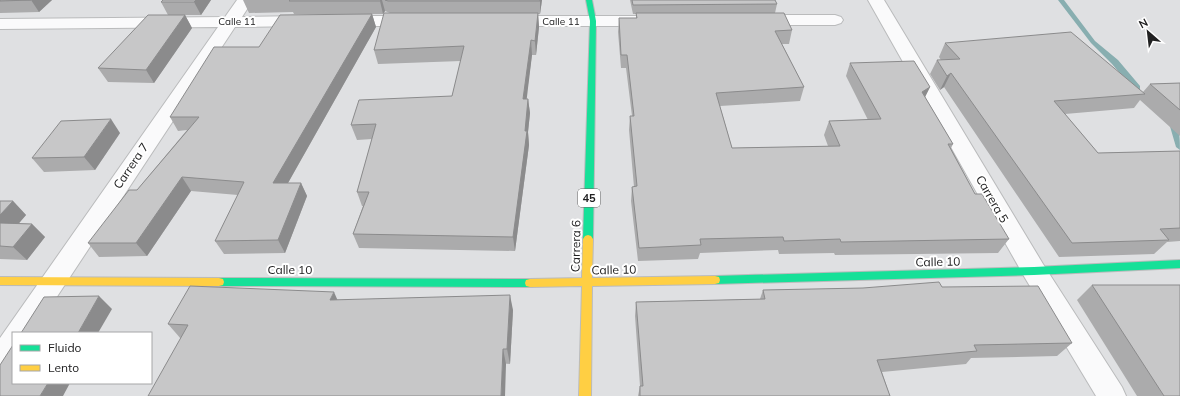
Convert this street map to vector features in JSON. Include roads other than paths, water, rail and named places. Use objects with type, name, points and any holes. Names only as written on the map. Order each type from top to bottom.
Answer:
[{"type":"street","name":"Carrera 7","points":[[19,332],[245,0]]},
{"type":"street","name":"Carrera 6","points":[[585,396],[593,21],[589,0]]},
{"type":"street","name":"Carrera 5","points":[[876,0],[1034,271],[1112,396]]},
{"type":"street","points":[[741,20],[834,20]]},
{"type":"street","name":"Calle 11","points":[[0,24],[230,21],[427,21]]},
{"type":"street","name":"Calle 11","points":[[498,21],[663,21]]},
{"type":"street","name":"Calle 10","points":[[0,281],[587,283],[1034,271],[1180,264]]},
{"type":"street","points":[[0,360],[12,342]]},
{"type":"waterway","points":[[1061,0],[1093,42],[1115,62],[1137,88]]},
{"type":"waterway","points":[[1171,120],[1173,122],[1180,147]]}]
